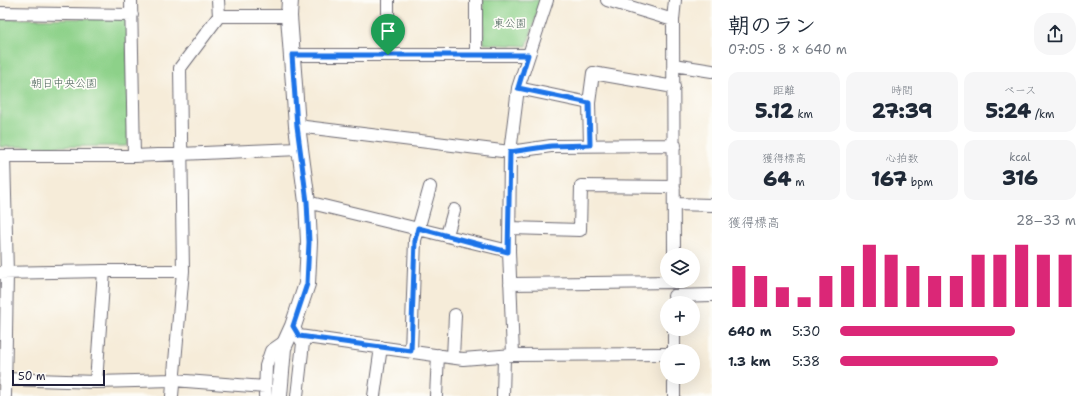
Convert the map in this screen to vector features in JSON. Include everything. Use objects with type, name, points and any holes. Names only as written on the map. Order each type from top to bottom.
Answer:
[{"type":"street","points":[[132,0],[134,156]]},
{"type":"street","points":[[172,396],[183,271],[180,68],[219,16],[218,0]]},
{"type":"street","points":[[279,396],[283,348],[293,334],[307,284],[309,242],[307,202],[297,126],[289,16],[290,0]]},
{"type":"street","points":[[388,0],[388,55]]},
{"type":"street","points":[[476,0],[476,55]]},
{"type":"street","points":[[503,396],[509,356],[510,284],[508,252],[510,228],[510,152],[518,88],[547,0]]},
{"type":"street","points":[[674,248],[675,145],[673,20],[675,0]]},
{"type":"street","points":[[613,1],[673,20]]},
{"type":"street","points":[[0,13],[132,15]]},
{"type":"street","points":[[219,16],[289,16]]},
{"type":"street","points":[[292,55],[528,55]]},
{"type":"street","points":[[674,65],[712,71]]},
{"type":"street","points":[[590,145],[589,103],[593,73],[674,87]]},
{"type":"street","points":[[518,88],[589,103]]},
{"type":"street","points":[[297,126],[510,152],[551,146],[675,145]]},
{"type":"street","points":[[5,396],[2,156],[134,156],[299,149]]},
{"type":"street","points":[[510,228],[580,230],[581,186],[674,187]]},
{"type":"street","points":[[411,351],[415,240],[430,187]]},
{"type":"street","points":[[307,202],[447,235],[508,252]]},
{"type":"street","points":[[674,204],[712,205]]},
{"type":"street","points":[[447,235],[454,210]]},
{"type":"street","points":[[96,382],[104,271]]},
{"type":"street","points":[[4,273],[183,271]]},
{"type":"street","points":[[510,284],[660,282]]},
{"type":"street","points":[[700,297],[712,296]]},
{"type":"street","points":[[453,357],[455,315]]},
{"type":"street","points":[[293,334],[303,343],[297,396]]},
{"type":"street","points":[[5,379],[96,382],[173,380],[265,391],[266,366],[271,351],[293,334],[463,359],[509,356],[660,354]]},
{"type":"street","points":[[374,396],[381,347]]},
{"type":"street","points":[[436,396],[438,355]]},
{"type":"street","points":[[674,384],[674,396]]},
{"type":"green space","name":"東公園","points":[[483,0],[541,0],[527,46],[484,44]]},
{"type":"green space","name":"朝日中央公園","points":[[122,18],[127,22],[128,143],[126,146],[0,147],[0,19]]},
{"type":"route","points":[[292,55],[388,55],[528,55],[518,88],[589,103],[590,145],[551,146],[510,152],[510,228],[508,252],[418,228],[415,240],[411,351],[299,336],[293,326],[307,284],[309,242],[307,202],[299,149],[292,55]]}]
